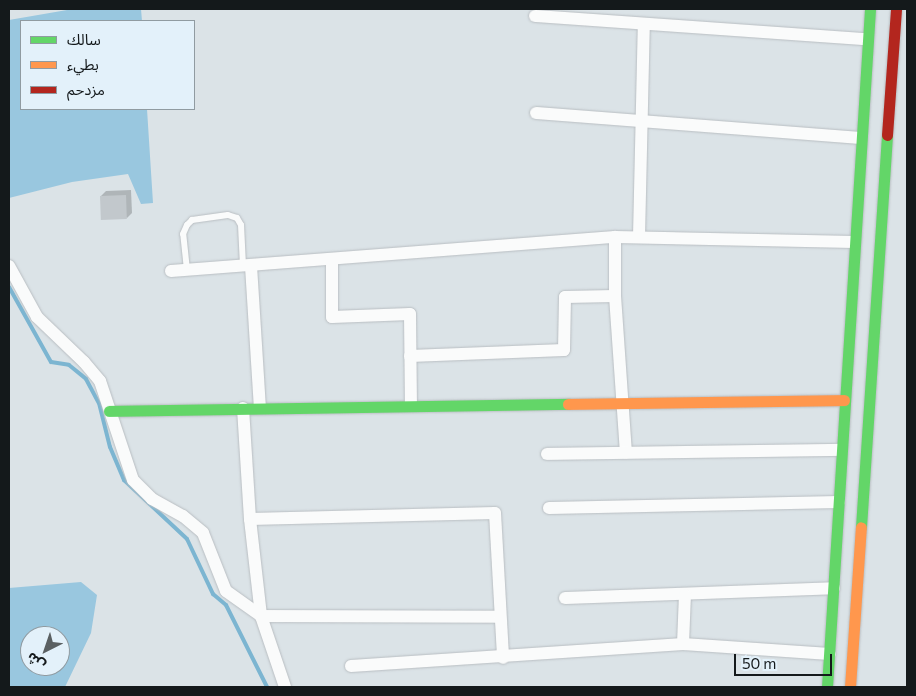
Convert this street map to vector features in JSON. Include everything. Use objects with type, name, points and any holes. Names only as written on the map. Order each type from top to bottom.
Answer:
[{"type":"main road","points":[[827,687],[870,9]]},
{"type":"main road","points":[[850,687],[857,606],[896,9]]},
{"type":"main road","points":[[868,33],[895,29]]},
{"type":"main road","points":[[109,410],[623,401],[844,400]]},
{"type":"main road","points":[[832,604],[844,614],[857,606]]},
{"type":"main road","points":[[830,648],[841,637],[853,645]]},
{"type":"street","points":[[535,16],[644,24],[868,33]]},
{"type":"street","points":[[639,237],[644,24]]},
{"type":"street","points":[[536,113],[642,119],[861,138]]},
{"type":"street","points":[[615,238],[615,296],[626,452]]},
{"type":"street","points":[[171,272],[615,238],[854,242]]},
{"type":"street","points":[[332,260],[332,317],[410,314],[411,405]]},
{"type":"street","points":[[9,266],[37,317],[84,362],[100,381],[133,480],[152,500],[183,516],[204,533],[226,591],[261,616],[500,618]]},
{"type":"street","points":[[247,266],[260,408]]},
{"type":"street","points":[[410,356],[564,350],[564,298],[615,296]]},
{"type":"street","points":[[243,408],[250,519],[261,616],[284,687]]},
{"type":"street","points":[[546,454],[842,450]]},
{"type":"street","points":[[549,508],[839,502]]},
{"type":"street","points":[[250,519],[494,514],[503,658]]},
{"type":"street","points":[[565,598],[834,588]]},
{"type":"street","points":[[684,644],[685,595]]},
{"type":"street","points":[[351,666],[503,658],[684,644],[830,648]]},
{"type":"lane","points":[[188,270],[183,234],[187,225],[192,220],[228,215],[237,218],[242,225],[247,266]]},
{"type":"shaded area","points":[[141,9],[142,20],[20,20],[20,110],[147,110],[153,203],[141,204],[128,174],[72,182],[9,198],[9,20],[67,10]]},
{"type":"shaded area","points":[[81,582],[97,595],[91,633],[65,687],[9,687],[9,588]]},
{"type":"building","points":[[126,195],[127,219],[101,220],[100,196]]},
{"type":"waterway","points":[[9,287],[51,362],[69,365],[86,379],[99,403],[110,447],[124,480],[187,539],[213,594],[226,605],[267,687]]},
{"type":"traffic: fast","points":[[827,687],[870,9]]},
{"type":"traffic: fast","points":[[861,527],[887,135]]},
{"type":"traffic: fast","points":[[109,411],[568,404]]},
{"type":"traffic: slow","points":[[568,404],[844,400]]},
{"type":"traffic: slow","points":[[850,687],[861,527]]},
{"type":"traffic: jam","points":[[887,135],[896,9]]}]
